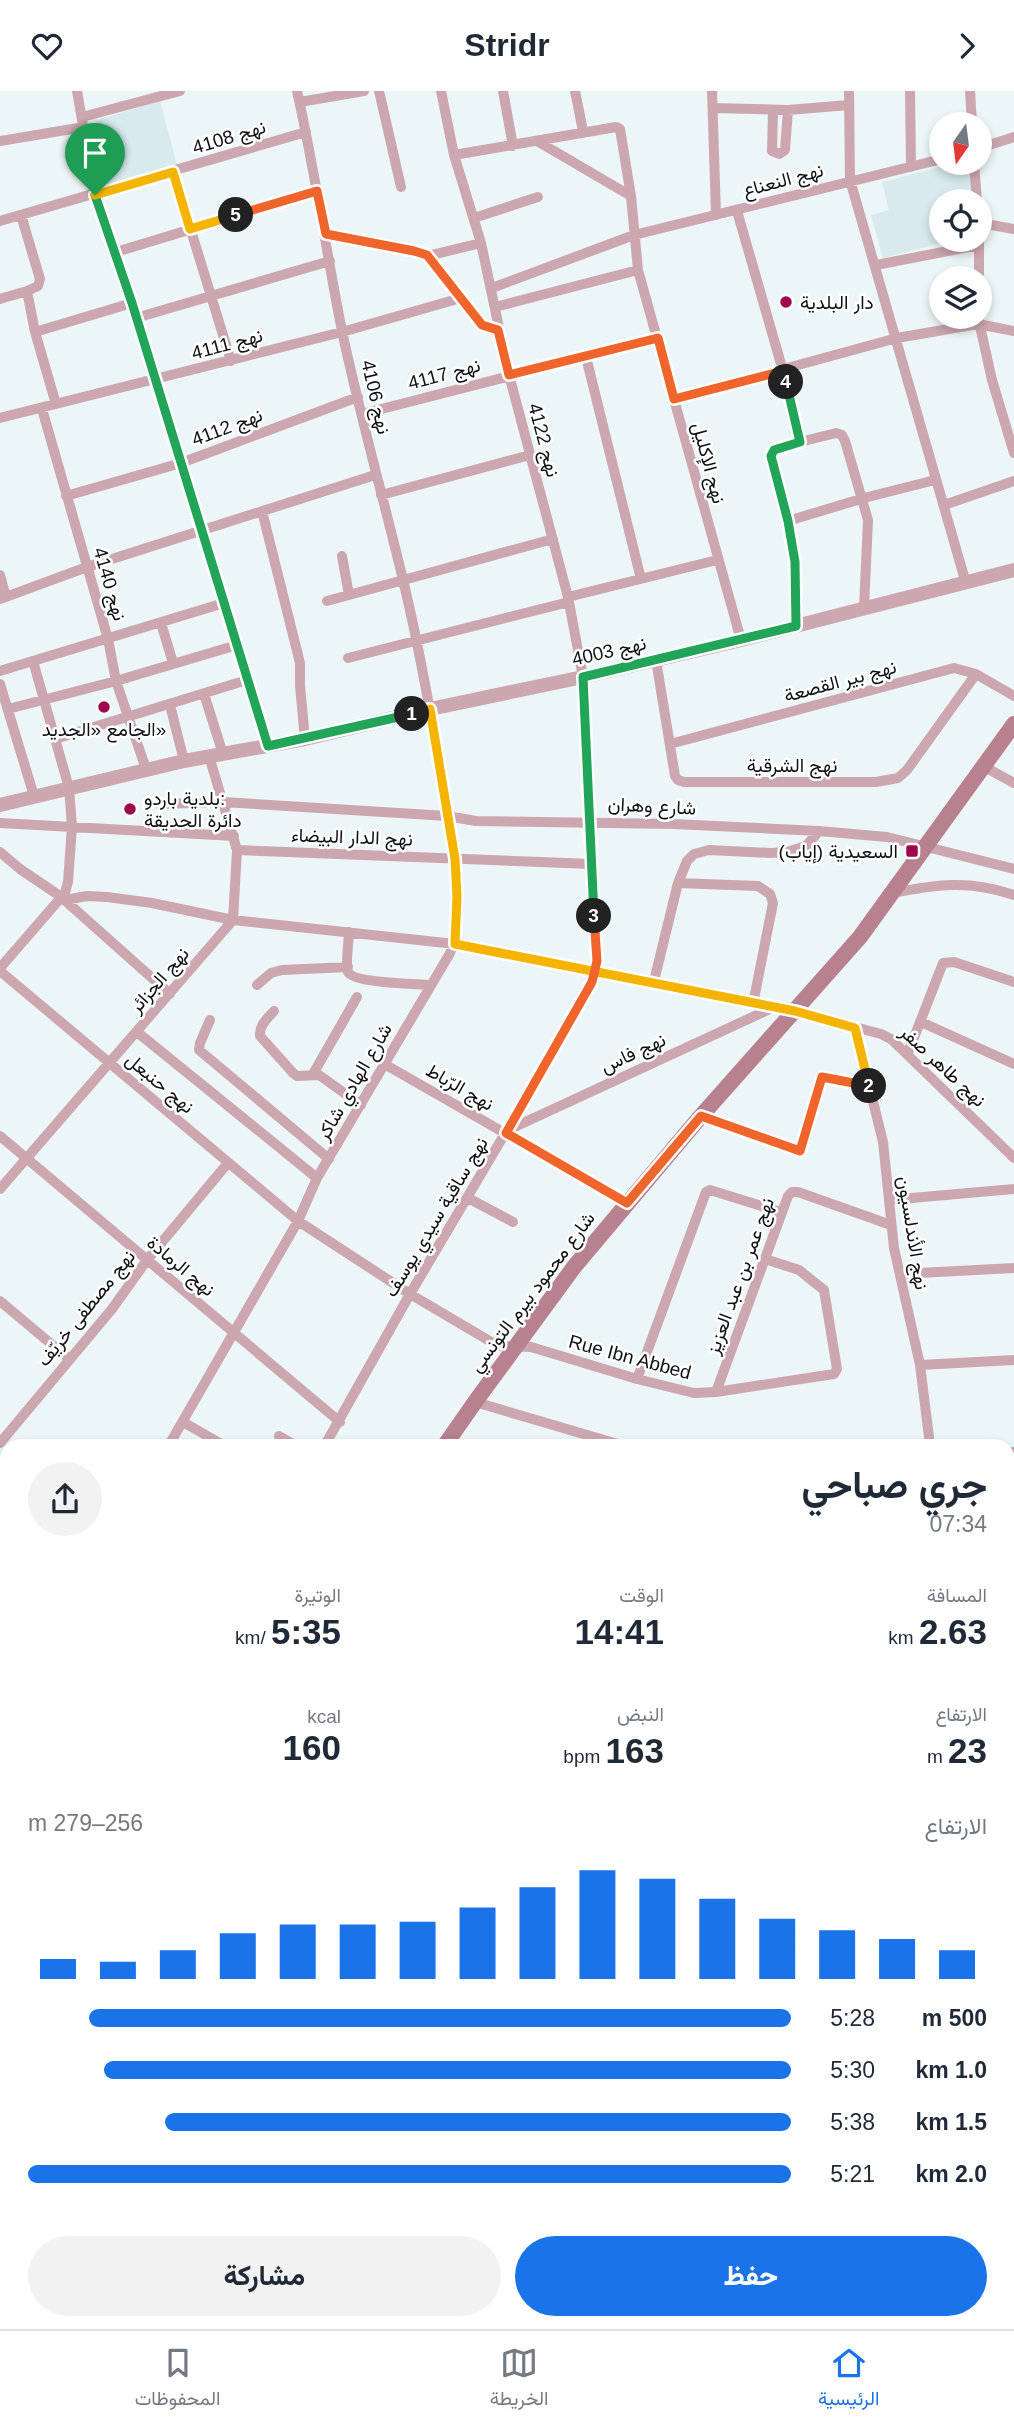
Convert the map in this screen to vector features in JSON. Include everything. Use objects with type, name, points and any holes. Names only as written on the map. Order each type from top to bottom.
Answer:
[{"type":"main road","name":"شارع محمود بيرم التونسي","points":[[449,1439],[574,1267],[701,1116],[860,937],[1014,724]]},
{"type":"street","points":[[77,91],[95,195],[116,252],[268,746]]},
{"type":"street","points":[[0,127],[1,141],[83,122],[180,91]]},
{"type":"street","points":[[299,97],[364,91]]},
{"type":"street","points":[[379,91],[401,187]]},
{"type":"street","name":"نهج 4122","points":[[441,91],[454,155],[481,243],[492,288],[498,330],[568,599],[583,677],[596,970]]},
{"type":"street","points":[[503,91],[513,146]]},
{"type":"street","points":[[454,155],[583,131],[575,91]]},
{"type":"street","points":[[712,91],[716,215]]},
{"type":"street","points":[[849,91],[850,180],[965,580]]},
{"type":"street","points":[[910,91],[911,167]]},
{"type":"street","points":[[970,91],[971,112]]},
{"type":"street","name":"نهج 4106","points":[[299,97],[342,332],[403,581],[430,709]]},
{"type":"street","points":[[713,108],[788,110],[849,105]]},
{"type":"street","points":[[773,110],[772,151],[779,154],[785,150],[788,110]]},
{"type":"street","name":"نهج الإكليل","points":[[583,131],[616,127],[620,129],[631,196],[638,270],[741,640]]},
{"type":"street","name":"نهج 4108","points":[[0,221],[306,132]]},
{"type":"street","points":[[992,144],[1014,137]]},
{"type":"street","points":[[537,141],[631,196]]},
{"type":"street","name":"نهج النعناع","points":[[492,288],[634,236],[929,162]]},
{"type":"street","points":[[173,172],[230,361]]},
{"type":"street","points":[[116,252],[317,191]]},
{"type":"street","points":[[474,218],[538,197]]},
{"type":"street","points":[[737,211],[783,371],[800,442]]},
{"type":"street","points":[[0,299],[38,286],[40,279],[21,215]]},
{"type":"street","points":[[992,225],[1014,229]]},
{"type":"street","points":[[326,234],[427,255],[481,243]]},
{"type":"street","points":[[876,265],[934,252]]},
{"type":"street","points":[[427,255],[482,325],[498,330]]},
{"type":"street","points":[[136,319],[330,261]]},
{"type":"street","points":[[495,307],[638,270]]},
{"type":"street","points":[[27,291],[56,404]]},
{"type":"street","name":"نهج 4111","points":[[0,418],[155,381],[461,298]]},
{"type":"street","points":[[36,332],[132,303]]},
{"type":"street","points":[[992,324],[1014,331]]},
{"type":"street","points":[[674,399],[938,329]]},
{"type":"street","points":[[980,329],[1014,453]]},
{"type":"street","name":"نهج 4117","points":[[362,414],[658,338]]},
{"type":"street","points":[[586,357],[641,579]]},
{"type":"street","name":"نهج 4112","points":[[66,496],[181,463],[358,397]]},
{"type":"street","name":"نهج 4140","points":[[42,409],[108,639],[116,681],[146,769]]},
{"type":"street","points":[[796,626],[796,580],[788,521],[771,456],[774,450],[836,433],[842,435],[864,498],[868,520],[864,608]]},
{"type":"street","points":[[381,495],[530,455]]},
{"type":"street","points":[[0,576],[3,598],[87,567],[375,475]]},
{"type":"street","points":[[788,521],[935,479]]},
{"type":"street","points":[[944,505],[1014,481]]},
{"type":"street","points":[[262,511],[300,663],[305,739]]},
{"type":"street","points":[[327,601],[552,540]]},
{"type":"street","points":[[342,556],[349,595]]},
{"type":"street","points":[[348,658],[717,561]]},
{"type":"street","name":"نهج 4003","points":[[0,805],[146,769],[305,739],[583,677],[741,640],[1014,569]]},
{"type":"street","points":[[0,671],[224,603]]},
{"type":"street","points":[[161,623],[173,663]]},
{"type":"street","points":[[8,709],[116,681],[237,645]]},
{"type":"street","name":"نهج الشرقية","points":[[656,660],[675,776],[684,782],[890,781],[907,770],[976,674]]},
{"type":"street","points":[[0,969],[62,898],[68,882],[72,826],[69,787],[33,661]]},
{"type":"street","name":"نهج بير القصعة","points":[[670,744],[954,668],[976,674],[1014,696]]},
{"type":"street","points":[[55,739],[247,680]]},
{"type":"street","points":[[0,684],[34,796]]},
{"type":"street","points":[[204,694],[223,802],[237,850],[233,920]]},
{"type":"street","points":[[170,705],[184,761]]},
{"type":"street","name":"شارع الهادي شاكر","points":[[173,1439],[298,1221],[317,1178],[455,944],[455,859],[430,709]]},
{"type":"street","points":[[983,766],[1014,783]]},
{"type":"street","name":"شارع وهران","points":[[159,804],[223,802],[447,816],[501,822],[590,821],[819,831],[894,837],[1014,869]]},
{"type":"street","points":[[0,823],[234,836]]},
{"type":"street","points":[[654,981],[678,883],[687,861],[694,854],[709,851],[787,852],[806,846],[819,831]]},
{"type":"street","name":"نهج الدار البيضاء","points":[[237,850],[591,864]]},
{"type":"street","points":[[0,852],[62,898],[170,994]]},
{"type":"street","points":[[678,883],[758,886],[770,894],[773,902],[752,1004]]},
{"type":"street","points":[[893,893],[953,884],[990,887],[1014,895]]},
{"type":"street","name":"نهج طاهر صفر","points":[[62,898],[107,897],[233,920],[455,944],[654,981],[752,1004],[795,1011],[886,1036],[908,1053],[1014,1158]]},
{"type":"street","name":"نهج الجزائر","points":[[0,1189],[233,920]]},
{"type":"street","points":[[349,932],[348,973],[358,979],[431,985]]},
{"type":"street","points":[[908,1053],[943,963],[954,962],[1014,982]]},
{"type":"street","points":[[257,985],[271,973],[282,970],[348,967]]},
{"type":"street","name":"نهج حنبعل","points":[[0,969],[227,1164],[298,1221]]},
{"type":"street","name":"نهج ساقية سيدي يوسف","points":[[330,1439],[410,1294],[552,1054],[596,970]]},
{"type":"street","points":[[313,1074],[357,997]]},
{"type":"street","name":"نهج فاس","points":[[507,1132],[774,1008]]},
{"type":"street","points":[[274,1011],[260,1029],[263,1040],[293,1073],[319,1076],[361,1105]]},
{"type":"street","points":[[210,1020],[199,1050],[329,1159]]},
{"type":"street","points":[[922,1022],[1014,1064]]},
{"type":"street","name":"نهج الأندلسيون","points":[[855,1028],[883,1142],[891,1224],[920,1364],[929,1439]]},
{"type":"street","points":[[137,1031],[317,1178]]},
{"type":"street","name":"نهج الرّباط","points":[[386,1065],[627,1203]]},
{"type":"street","points":[[701,1116],[800,1151],[822,1077],[869,1086]]},
{"type":"street","name":"نهج الرمادة","points":[[0,1136],[340,1422]]},
{"type":"street","name":"نهج مصطفى خريّف","points":[[3,1439],[112,1309],[148,1260],[227,1164]]},
{"type":"street","points":[[889,1200],[1014,1189]]},
{"type":"street","points":[[637,1379],[706,1192],[710,1190],[781,1212]]},
{"type":"street","name":"نهج عمر بن عبد العزيز","points":[[716,1392],[781,1212],[792,1192],[891,1224]]},
{"type":"street","points":[[468,1198],[513,1222]]},
{"type":"street","name":"Rue Ibn Abbed","points":[[298,1221],[410,1294],[493,1343],[531,1347],[694,1393],[831,1376],[836,1372],[824,1290],[799,1270],[765,1259]]},
{"type":"street","points":[[900,1274],[1014,1268]]},
{"type":"street","points":[[0,1301],[68,1359]]},
{"type":"street","points":[[920,1364],[1014,1360]]},
{"type":"street","points":[[475,1402],[601,1439]]},
{"type":"street","points":[[183,1422],[213,1439]]},
{"type":"street","points":[[279,1436],[284,1439]]},
{"type":"shaded area","points":[[160,101],[178,169],[108,189],[92,124],[100,119]]},
{"type":"shaded area","points":[[929,170],[929,175],[970,175],[973,188],[929,189],[929,246],[883,258],[871,215],[889,210],[882,182]]},
{"type":"place","name":"دار البلدية","points":[[786,302]]},
{"type":"place","name":"الجامع «الجديد»","points":[[104,707]]},
{"type":"place","name":"بلدية باردو: دائرة الحديقة","points":[[130,809]]},
{"type":"place","name":"السعيدية (إياب)","points":[[912,851]]},
{"type":"route","points":[[95,195],[116,252],[268,746],[374,724],[430,709],[455,859],[455,944],[596,970],[654,981],[752,1004],[795,1011],[855,1028],[869,1086],[822,1077],[800,1151],[701,1116],[627,1203],[506,1133],[592,982],[596,970],[583,677],[796,626],[795,562],[788,521],[771,456],[774,450],[800,442],[783,371],[674,399],[658,338],[509,375],[498,330],[482,325],[427,255],[326,234],[317,191],[190,229],[173,172],[95,195]]}]
